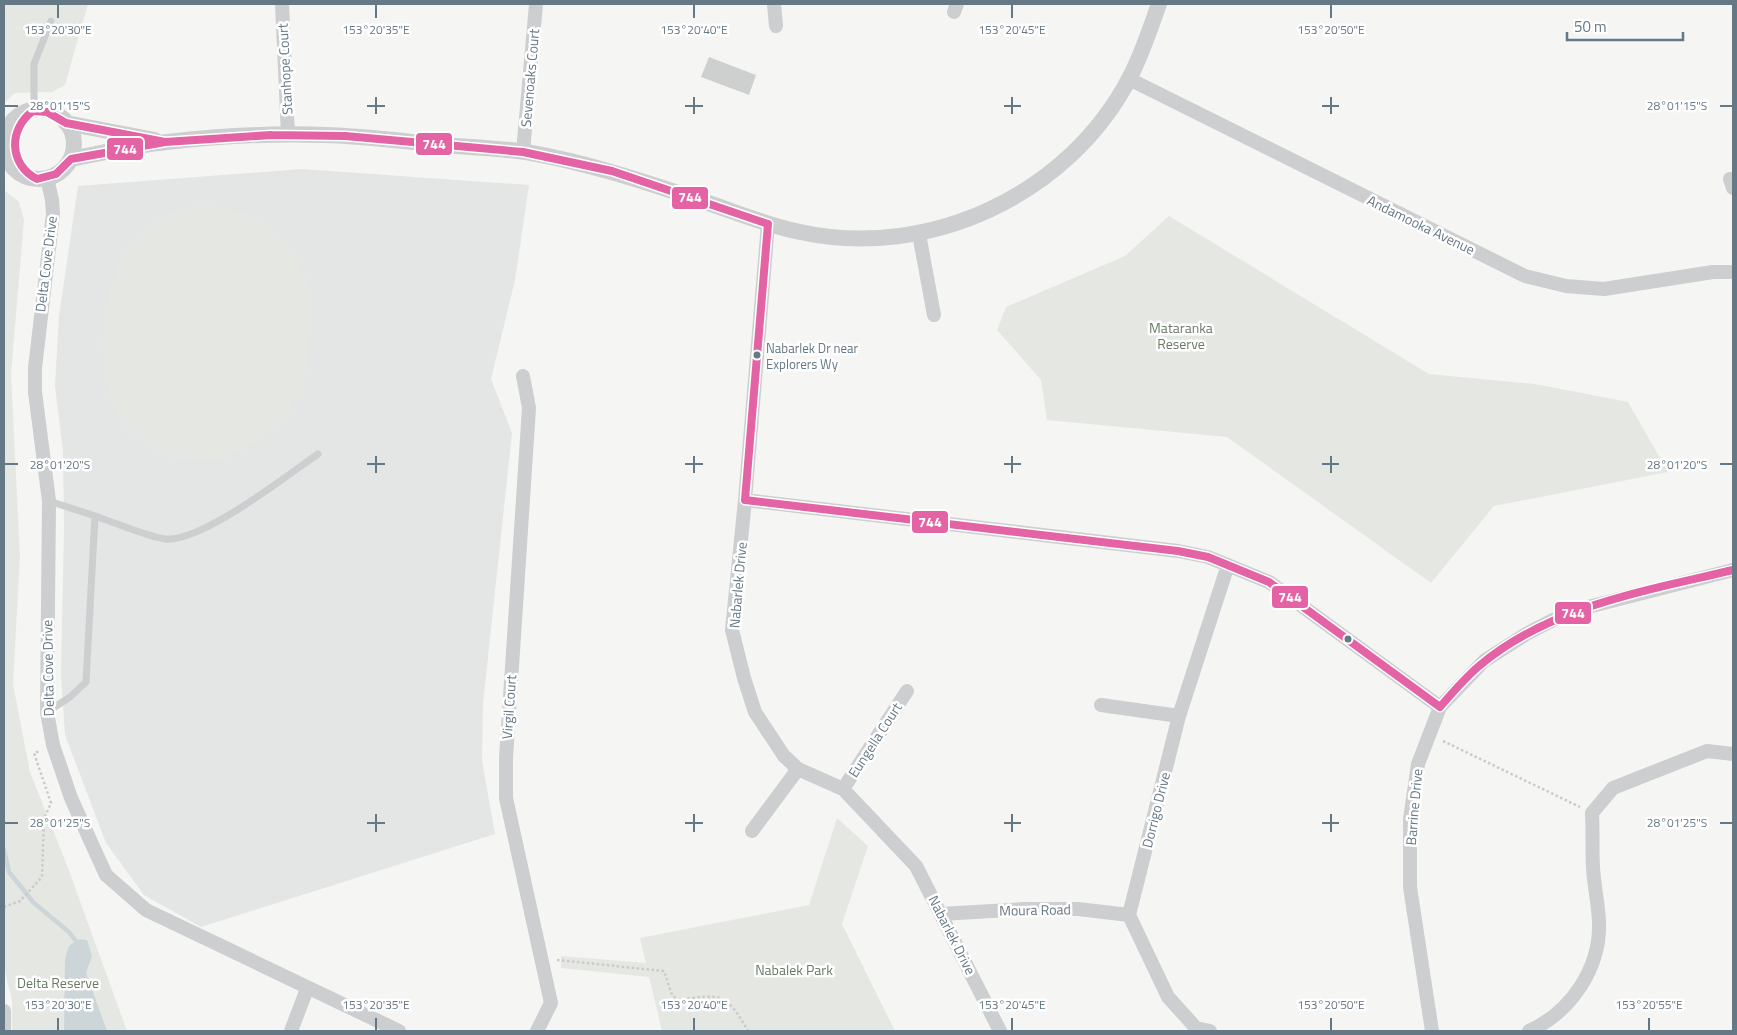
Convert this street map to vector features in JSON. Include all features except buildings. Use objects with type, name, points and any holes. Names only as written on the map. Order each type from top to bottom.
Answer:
[{"type":"street","name":"Stanhope Court","points":[[282,4],[288,134]]},
{"type":"street","name":"Sevenoaks Court","points":[[523,152],[536,4]]},
{"type":"street","points":[[774,4],[776,26]]},
{"type":"street","points":[[71,158],[165,142],[288,134],[370,137],[523,152],[612,172],[768,224],[802,233],[853,239],[919,234],[989,212],[1036,184],[1056,169],[1107,114],[1129,79],[1146,41],[1159,4]]},
{"type":"street","name":"Andamooka Avenue","points":[[1129,79],[1526,276],[1566,286],[1604,289],[1713,272],[1733,272]]},
{"type":"street","points":[[34,110],[56,114],[66,123],[72,134],[73,147],[71,158],[64,169],[47,178],[28,178],[16,172],[8,161],[4,148],[5,136],[10,124],[19,115],[34,110]]},
{"type":"street","points":[[66,123],[165,142]]},
{"type":"street","name":"Delta Cove Drive","points":[[47,178],[53,214],[36,352],[35,392],[49,501],[47,712],[53,745],[71,798],[106,875],[146,910],[307,989],[399,1031]]},
{"type":"street","name":"Nabarlek Drive","points":[[768,224],[746,500],[732,630],[755,712],[784,756],[798,769],[843,789],[916,866],[1000,1031]]},
{"type":"street","points":[[919,234],[934,315]]},
{"type":"street","name":"Virgil Court","points":[[523,376],[529,408],[506,758],[506,798],[543,959],[551,1003],[537,1031]]},
{"type":"street","points":[[746,500],[1178,551],[1228,565],[1269,582],[1440,707]]},
{"type":"street","name":"Dorrigo Drive","points":[[1129,915],[1180,716],[1228,565]]},
{"type":"street","name":"Barrine Drive","points":[[1432,1031],[1410,888],[1410,819],[1418,764],[1440,707],[1484,661],[1528,633],[1553,620],[1580,609],[1733,570]]},
{"type":"street","name":"Eungella Court","points":[[843,789],[907,691]]},
{"type":"street","points":[[1101,705],[1180,716]]},
{"type":"street","points":[[1529,1031],[1544,1025],[1576,995],[1593,966],[1599,923],[1593,868],[1592,813],[1613,788],[1707,751],[1733,754]]},
{"type":"street","points":[[752,831],[798,769]]},
{"type":"street","name":"Moura Road","points":[[941,914],[1025,909],[1078,909],[1129,915]]},
{"type":"street","points":[[1129,915],[1168,997],[1196,1028],[1210,1031]]},
{"type":"street","points":[[291,1031],[307,989]]},
{"type":"street","points":[[4,1011],[4,1031]]},
{"type":"lane","points":[[34,110],[34,64],[51,22]]},
{"type":"lane","points":[[49,501],[165,539],[184,536],[214,524],[318,454]]},
{"type":"lane","points":[[47,712],[70,697],[86,682],[95,516]]},
{"type":"path","points":[[1430,735],[1592,813]]},
{"type":"path","points":[[4,907],[20,901],[42,877],[44,819],[51,803],[34,754],[53,745]]},
{"type":"path","points":[[543,959],[664,971],[672,995],[678,1000],[708,996],[724,998],[734,1007],[748,1031]]},
{"type":"shaded area","points":[[302,169],[529,185],[515,280],[491,379],[512,433],[483,704],[482,761],[495,834],[201,927],[144,895],[106,843],[65,735],[61,674],[64,527],[63,451],[55,386],[59,316],[78,186]]},
{"type":"shaded area","points":[[79,939],[87,940],[92,956],[86,973],[107,1031],[64,1031],[65,959],[69,946]]},
{"type":"green space","points":[[4,4],[88,4],[65,85],[52,92],[15,93],[4,103]]},
{"type":"green space","name":"Delta Reserve","points":[[4,190],[19,202],[24,220],[11,374],[20,557],[13,684],[30,772],[68,868],[127,1031],[12,1031],[12,1000],[4,968]]},
{"type":"green space","points":[[199,205],[224,208],[248,214],[273,230],[296,255],[311,291],[311,331],[303,387],[287,415],[253,444],[224,459],[200,462],[158,455],[122,422],[106,387],[103,345],[106,300],[122,257],[146,228],[172,211]]},
{"type":"green space","name":"Mataranka Reserve","points":[[1169,216],[1429,374],[1535,384],[1628,402],[1668,472],[1494,506],[1431,583],[1227,437],[1047,420],[1041,380],[997,330],[1006,307],[1125,256]]},
{"type":"green space","name":"Nabalek Park","points":[[837,818],[868,846],[842,924],[895,1031],[662,1031],[649,977],[561,968],[561,956],[646,963],[640,938],[809,905]]},
{"type":"waterway","points":[[4,850],[9,872],[34,903],[69,932],[78,944]]},
{"type":"transit line","name":"744","points":[[33,111],[47,112],[66,123],[165,142],[71,159],[56,174],[37,179],[21,165],[15,146],[19,127],[33,111]]},
{"type":"transit line","name":"744","points":[[165,142],[271,135]]},
{"type":"transit line","name":"744","points":[[271,135],[345,136]]},
{"type":"transit line","name":"744","points":[[271,135],[345,136]]},
{"type":"transit line","name":"744","points":[[345,136],[523,152]]},
{"type":"transit line","name":"744","points":[[345,136],[523,152]]},
{"type":"transit line","name":"744","points":[[523,152],[612,171]]},
{"type":"transit line","name":"744","points":[[523,152],[612,171]]},
{"type":"transit line","name":"744","points":[[612,171],[768,224]]},
{"type":"transit line","name":"744","points":[[745,500],[768,224]]},
{"type":"transit line","name":"744","points":[[745,500],[1178,551],[1208,557],[1269,582],[1440,707]]},
{"type":"transit line","name":"744","points":[[1440,707],[1479,666],[1507,646],[1536,629],[1600,603],[1733,570]]},
{"type":"place","name":"Nabarlek Dr near Explorers Wy","points":[[757,355]]}]
